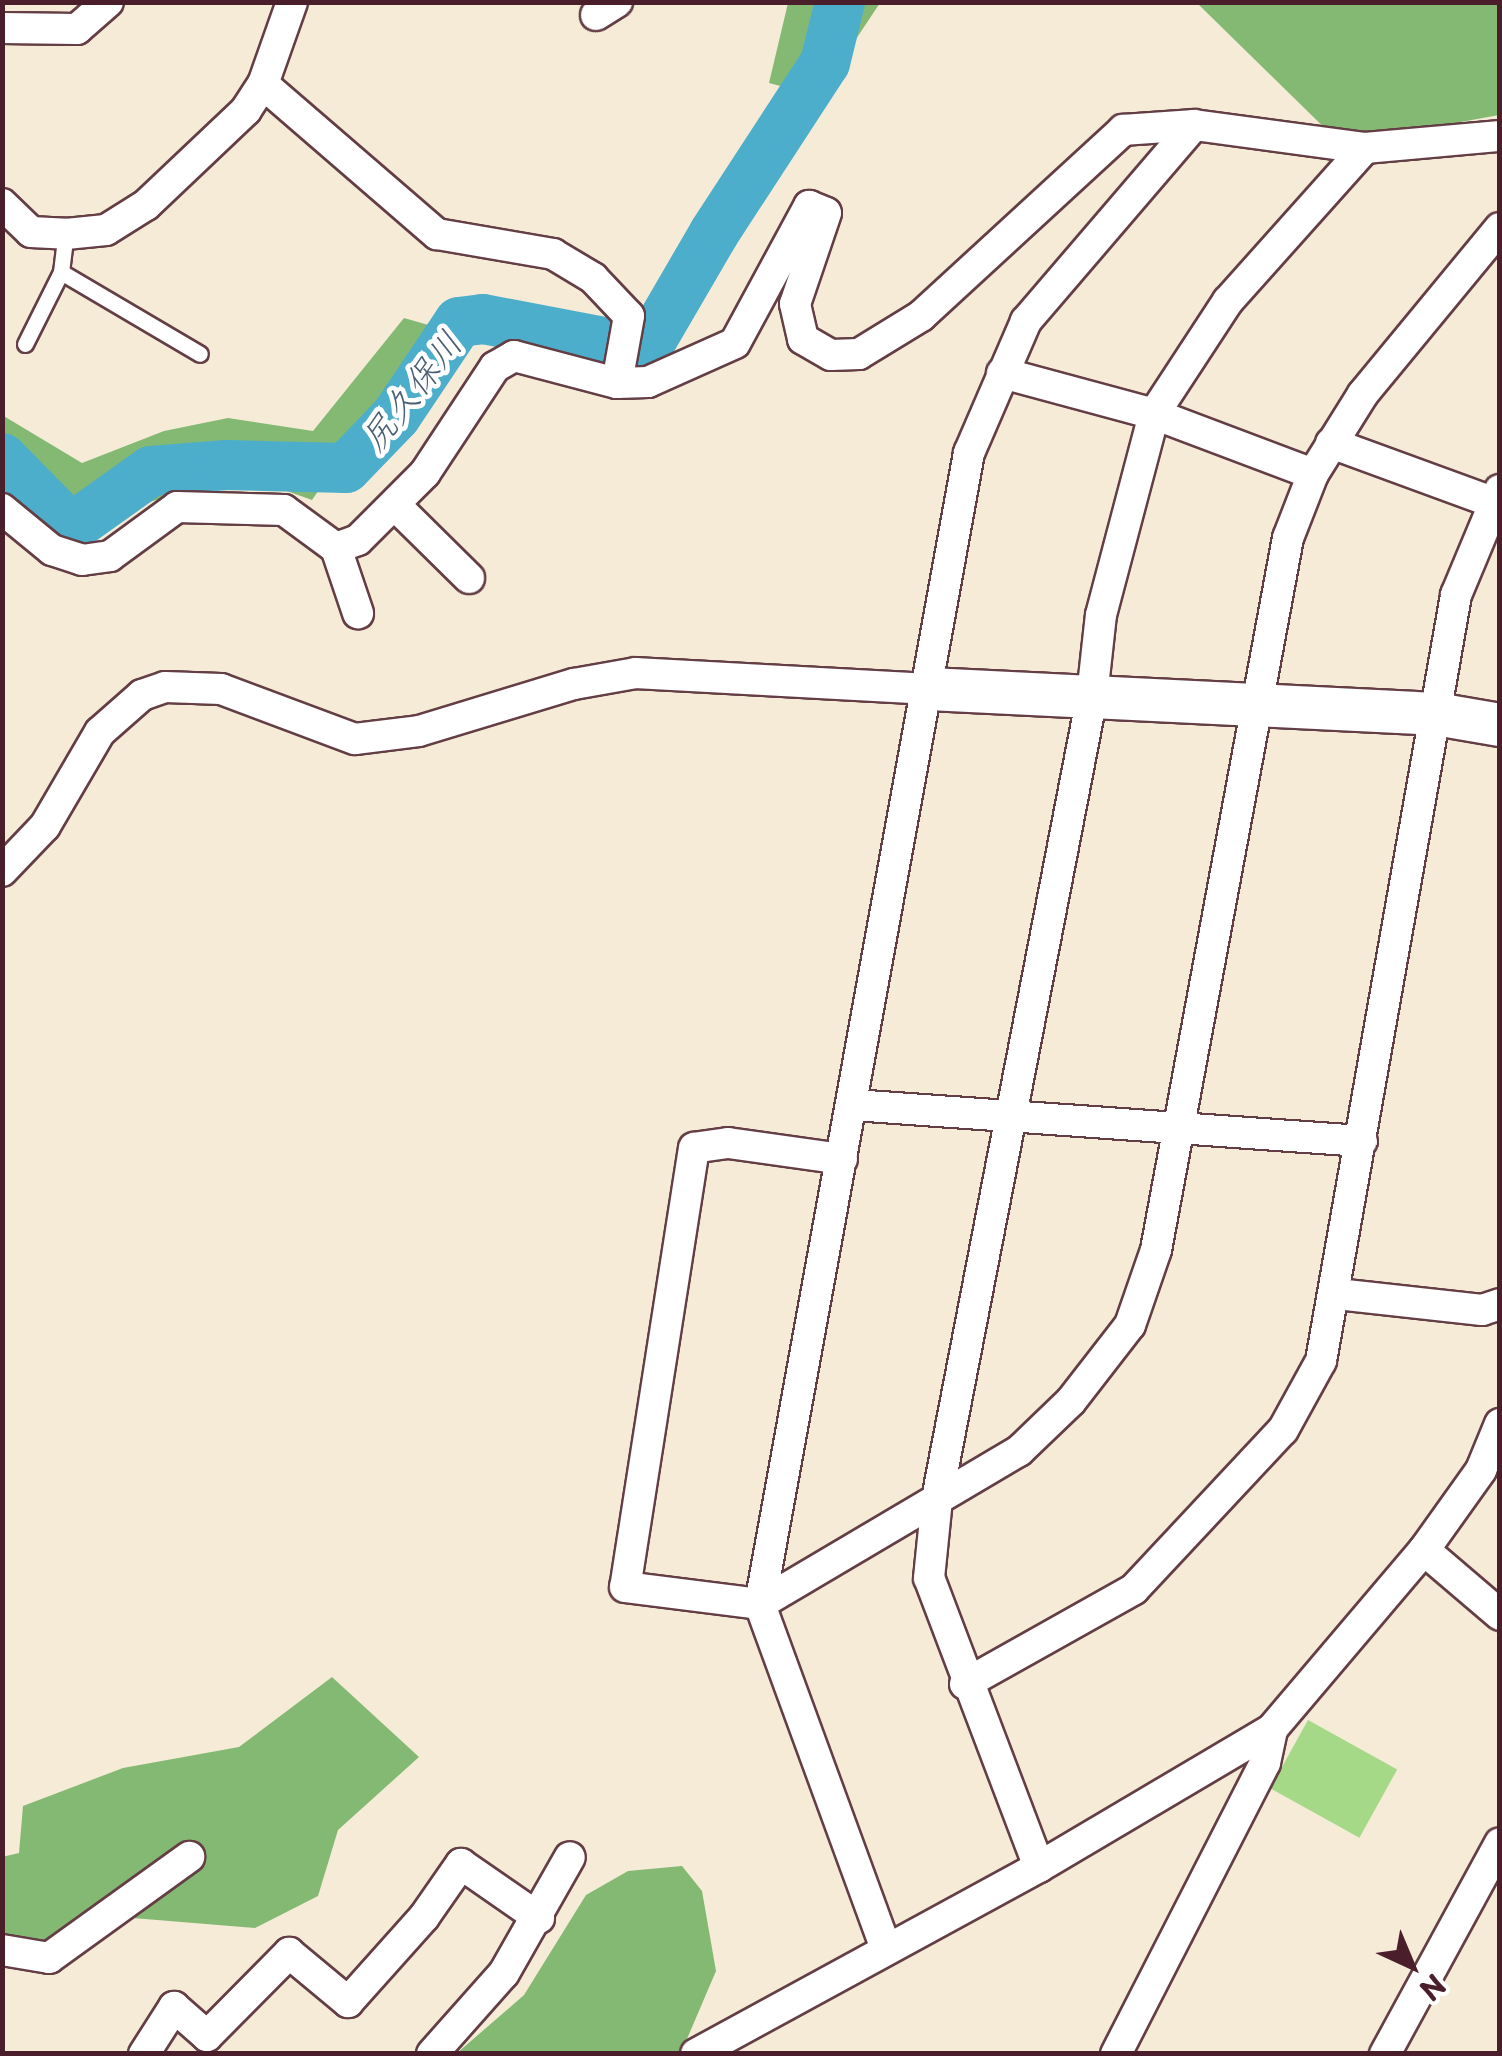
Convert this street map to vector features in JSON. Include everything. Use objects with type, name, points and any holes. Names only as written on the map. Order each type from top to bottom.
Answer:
[{"type":"street","points":[[2,28],[77,29],[108,2]]},
{"type":"street","points":[[2,204],[31,232],[66,234],[106,230],[146,205],[246,110],[263,84],[292,2]]},
{"type":"street","points":[[263,84],[437,234],[553,254],[593,278],[629,316],[621,362]]},
{"type":"street","points":[[886,1946],[760,1604],[970,453],[1026,322],[1194,125]]},
{"type":"street","points":[[336,548],[358,540],[425,473],[495,367],[514,356],[621,362],[648,382],[735,343],[809,206],[826,214],[795,304],[803,339],[831,355],[859,354],[921,316],[1122,130],[1194,125],[1364,148],[1500,136]]},
{"type":"street","points":[[1039,1867],[964,1684],[929,1578],[938,1499],[1092,696],[1101,615],[1154,414],[1228,301],[1364,148]]},
{"type":"street","points":[[842,1159],[728,1143],[694,1148],[683,1190],[625,1587],[760,1604],[1019,1451],[1071,1401],[1130,1324],[1156,1250],[1252,706],[1288,538],[1312,474],[1331,443],[1500,228]]},
{"type":"street","points":[[1002,373],[1154,414],[1312,474]]},
{"type":"street","points":[[964,1684],[1134,1588],[1223,1500],[1282,1430],[1321,1361],[1337,1294],[1456,595],[1497,499],[1331,443]]},
{"type":"street","points":[[395,505],[469,578]]},
{"type":"street","points":[[2,509],[52,550],[82,560],[110,556],[177,507],[284,510],[336,548],[358,612]]},
{"type":"street","points":[[2,872],[44,826],[100,732],[142,695],[165,687],[221,690],[356,739],[419,731],[574,684],[636,673],[1436,714],[1500,726]]},
{"type":"street","points":[[853,1104],[935,1115],[1012,1115],[1362,1141]]},
{"type":"street","points":[[1337,1294],[1482,1310],[1500,1304]]},
{"type":"street","points":[[696,2054],[886,1946],[1039,1867],[1272,1729],[1424,1550],[1481,1470],[1500,1424]]},
{"type":"street","points":[[1424,1550],[1500,1615]]},
{"type":"street","points":[[1116,2054],[1266,1762],[1272,1729]]},
{"type":"street","points":[[1385,2054],[1500,1843]]},
{"type":"street","points":[[2,1950],[49,1958],[189,1857]]},
{"type":"street","points":[[432,2054],[504,1973],[539,1918],[570,1857]]},
{"type":"street","points":[[144,2054],[174,2007],[206,2036],[289,1953],[348,2002],[424,1917],[461,1864],[539,1918]]},
{"type":"lane","points":[[24,344],[61,272],[66,234]]},
{"type":"lane","points":[[61,272],[200,354]]},
{"type":"green space","points":[[788,3],[880,3],[818,96],[769,83]]},
{"type":"green space","points":[[1197,3],[1499,3],[1499,115],[1341,144]]},
{"type":"green space","points":[[404,318],[432,326],[312,500],[242,475],[81,522],[3,478],[2,415],[82,463],[164,431],[228,418],[313,431]]},
{"type":"green space","points":[[332,1677],[419,1757],[338,1830],[318,1896],[255,1928],[108,1916],[46,1950],[3,1943],[2,1857],[19,1853],[23,1806],[123,1768],[239,1747]]},
{"type":"green space","points":[[1308,1720],[1397,1769],[1359,1838],[1270,1788]]},
{"type":"green space","points":[[682,1866],[702,1891],[716,1971],[681,2053],[456,2054],[524,1995],[586,1895],[628,1871]]},
{"type":"waterway","name":"尻久保川","points":[[2,458],[71,528],[151,471],[227,465],[346,468],[396,416],[459,322],[483,319],[646,350],[714,233],[825,63],[840,2]]}]
